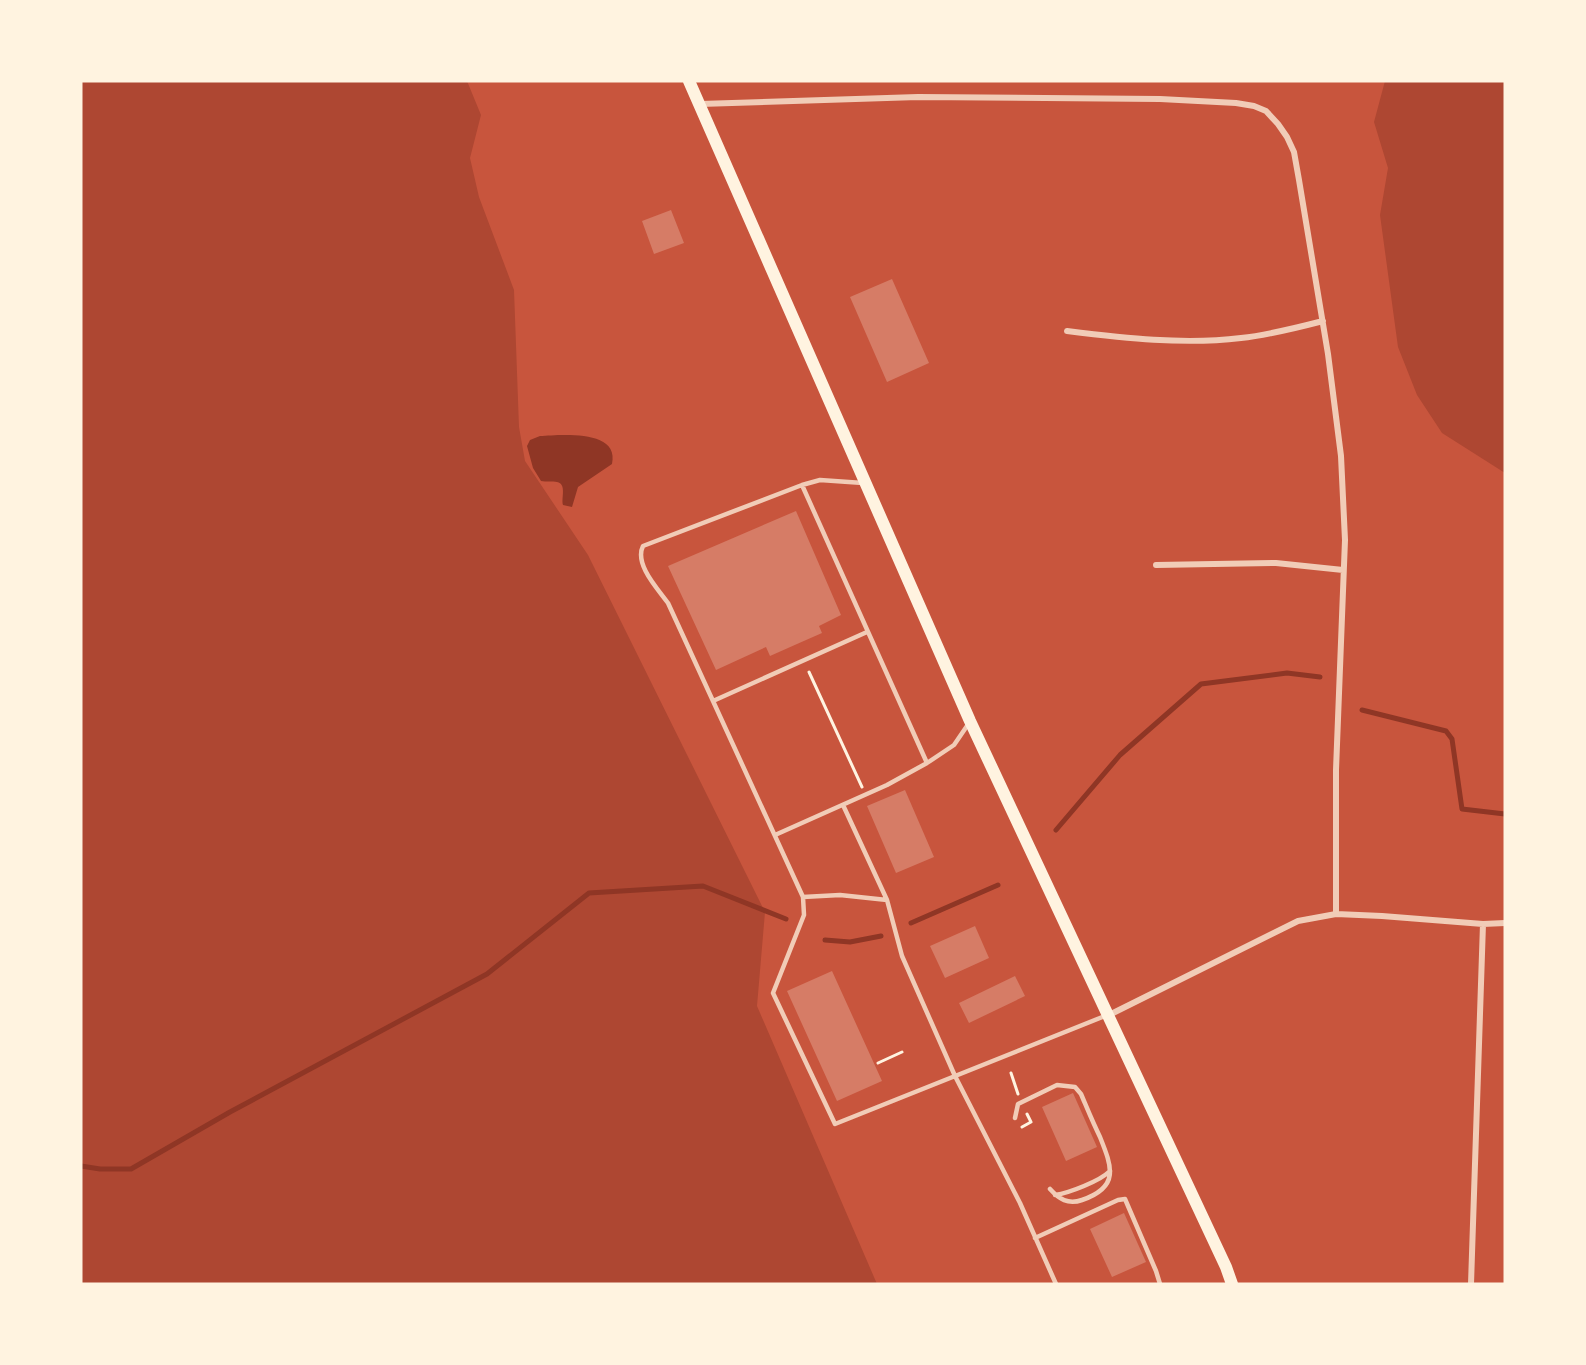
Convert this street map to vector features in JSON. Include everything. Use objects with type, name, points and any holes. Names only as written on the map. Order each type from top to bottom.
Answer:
[{"type":"main road","points":[[689,81],[970,721],[1227,1267],[1232,1284]]},
{"type":"street","points":[[700,104],[918,97],[1160,99],[1254,106],[1266,111],[1278,124],[1294,152],[1340,438],[1344,540],[1336,770],[1336,914]]},
{"type":"street","points":[[1067,331],[1116,338],[1229,339],[1264,335],[1323,321]]},
{"type":"street","points":[[1156,565],[1276,563],[1343,570]]},
{"type":"street","points":[[1109,1014],[1298,921],[1336,914],[1483,924],[1505,923]]},
{"type":"street","points":[[1481,1284],[1472,1284],[1483,924]]},
{"type":"lane","points":[[866,484],[820,480],[802,485],[643,546],[641,551],[648,575],[668,603],[803,897],[804,915],[773,993],[835,1124],[1109,1014]]},
{"type":"lane","points":[[802,485],[927,763]]},
{"type":"lane","points":[[713,701],[867,632]]},
{"type":"lane","points":[[775,835],[866,795],[927,763],[954,745],[970,721]]},
{"type":"lane","points":[[843,805],[887,900],[902,956],[955,1076],[1015,1192],[1056,1284]]},
{"type":"lane","points":[[803,897],[840,895],[887,900]]},
{"type":"lane","points":[[1015,1118],[1018,1104],[1057,1085],[1075,1087],[1081,1094],[1110,1161],[1111,1170],[1104,1189],[1090,1197],[1069,1203],[1055,1195],[1050,1189]]},
{"type":"lane","points":[[1055,1195],[1105,1176],[1111,1170]]},
{"type":"lane","points":[[1035,1238],[1118,1200],[1125,1199],[1160,1284]]},
{"type":"path","points":[[809,672],[866,795]]},
{"type":"path","points":[[878,1063],[902,1052]]},
{"type":"path","points":[[1011,1073],[1012,1082]]},
{"type":"shaded area","points":[[81,81],[467,81],[481,115],[470,158],[479,197],[514,290],[519,427],[525,461],[588,555],[765,912],[757,1006],[877,1284],[81,1284]]},
{"type":"shaded area","points":[[1385,81],[1505,81],[1505,473],[1442,433],[1417,395],[1398,347],[1380,215],[1388,168],[1374,122]]},
{"type":"shaded area","points":[[540,436],[587,436],[607,445],[612,453],[612,464],[578,487],[572,507],[563,505],[563,488],[560,483],[541,481],[533,468],[527,446],[530,440]]},
{"type":"building","points":[[671,210],[684,243],[654,254],[642,221]]},
{"type":"building","points":[[892,279],[929,363],[887,382],[850,297]]},
{"type":"building","points":[[796,511],[841,615],[819,626],[822,633],[770,656],[766,647],[716,670],[668,566]]},
{"type":"building","points":[[905,790],[934,857],[896,873],[867,806]]},
{"type":"building","points":[[975,926],[989,958],[945,978],[930,946]]},
{"type":"building","points":[[832,971],[882,1081],[837,1101],[787,991]]},
{"type":"building","points":[[1015,976],[1025,996],[969,1023],[959,1003]]},
{"type":"building","points":[[1073,1093],[1097,1147],[1066,1161],[1042,1107]]},
{"type":"building","points":[[1124,1213],[1146,1262],[1112,1277],[1090,1229]]},
{"type":"waterway","points":[[1056,830],[1120,755],[1201,684],[1287,673],[1320,677]]},
{"type":"waterway","points":[[1362,710],[1446,731],[1452,739],[1462,809],[1505,814]]},
{"type":"waterway","points":[[911,923],[998,885]]},
{"type":"waterway","points":[[81,1166],[100,1169],[131,1169],[230,1112],[487,974],[589,893],[703,886],[786,919]]},
{"type":"waterway","points":[[825,940],[850,942],[881,936]]}]
